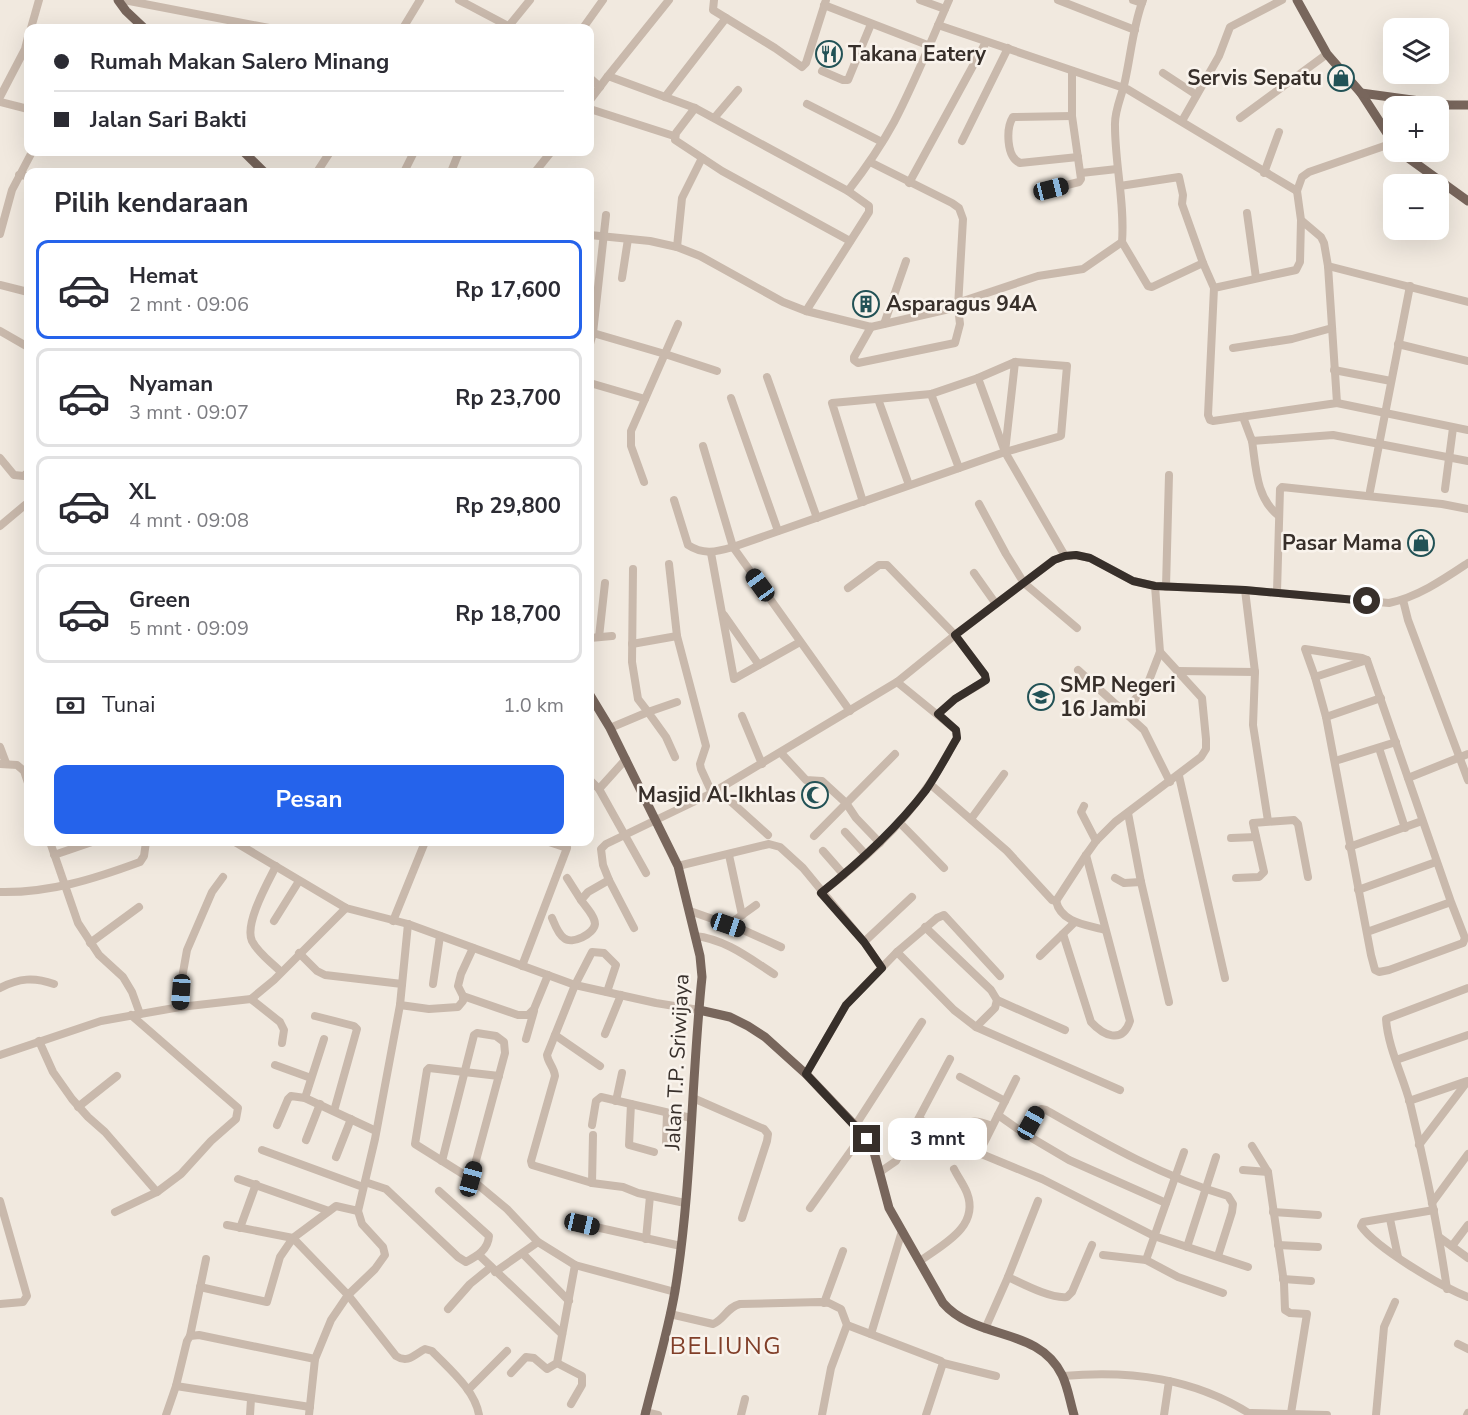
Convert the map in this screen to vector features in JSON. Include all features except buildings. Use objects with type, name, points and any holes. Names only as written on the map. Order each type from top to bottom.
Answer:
[{"type":"main road","points":[[118,0],[140,24]]},
{"type":"main road","points":[[1297,0],[1327,54],[1361,93],[1383,127]]},
{"type":"main road","points":[[1361,93],[1439,104],[1468,105]]},
{"type":"main road","points":[[248,156],[260,168]]},
{"type":"main road","points":[[1414,162],[1468,201]]},
{"type":"main road","name":"Jalan T.P. Sriwijaya","points":[[594,702],[626,759],[678,866],[700,956],[702,977],[689,1172],[681,1246],[675,1292],[645,1414]]},
{"type":"main road","points":[[699,1010],[730,1017],[765,1037],[806,1074],[863,1134],[874,1152],[889,1208],[935,1290],[951,1312],[964,1321],[1035,1345],[1050,1358],[1063,1376],[1074,1415]]},
{"type":"street","points":[[32,24],[39,0]]},
{"type":"street","points":[[124,0],[152,2],[251,24]]},
{"type":"street","points":[[405,24],[420,0]]},
{"type":"street","points":[[459,0],[471,3],[495,24]]},
{"type":"street","points":[[513,24],[530,0]]},
{"type":"street","points":[[586,24],[603,0]]},
{"type":"street","points":[[594,95],[669,0]]},
{"type":"street","points":[[714,0],[713,10],[775,48],[799,66],[806,63],[825,3],[871,24],[930,46]]},
{"type":"street","points":[[920,0],[945,9]]},
{"type":"street","points":[[849,191],[870,162],[893,123],[949,0]]},
{"type":"street","points":[[1059,0],[1135,30]]},
{"type":"street","points":[[1133,0],[1143,1],[1115,121],[1123,224],[1122,242],[1148,286],[1152,287],[1203,263]]},
{"type":"street","points":[[1182,121],[1195,94],[1219,56],[1230,27],[1282,0]]},
{"type":"street","points":[[665,97],[726,18]]},
{"type":"street","points":[[822,71],[848,80],[871,24]]},
{"type":"street","points":[[938,25],[1124,88],[1297,191]]},
{"type":"street","points":[[909,183],[986,42]]},
{"type":"street","points":[[962,141],[1008,48]]},
{"type":"street","points":[[0,97],[24,51]]},
{"type":"street","points":[[1240,118],[1327,54]]},
{"type":"street","points":[[1051,189],[1079,182],[1081,173],[1072,116],[1072,71]]},
{"type":"street","points":[[1163,73],[1195,94]]},
{"type":"street","points":[[608,76],[714,117],[849,191],[869,206],[869,210],[807,311]]},
{"type":"street","points":[[594,82],[600,87]]},
{"type":"street","points":[[714,117],[738,90]]},
{"type":"street","points":[[0,102],[24,108]]},
{"type":"street","points":[[807,104],[882,142]]},
{"type":"street","points":[[674,136],[695,108]]},
{"type":"street","points":[[594,110],[674,136],[675,140],[722,171],[850,241]]},
{"type":"street","points":[[1072,116],[1013,117],[1008,128],[1011,155],[1016,162],[1020,163],[1078,157]]},
{"type":"street","points":[[1264,173],[1280,132]]},
{"type":"street","points":[[1214,288],[1296,270],[1301,220],[1297,191],[1302,177],[1309,172],[1383,146]]},
{"type":"street","points":[[0,234],[12,190],[30,156]]},
{"type":"street","points":[[538,168],[548,156]]},
{"type":"street","points":[[677,247],[682,198],[702,158]]},
{"type":"street","points":[[870,162],[952,203],[962,212],[960,324],[958,339],[955,343],[858,363],[854,357],[871,327]]},
{"type":"street","points":[[1081,173],[1117,169]]},
{"type":"street","points":[[19,175],[24,176]]},
{"type":"street","points":[[1120,186],[1179,177],[1183,195],[1182,204],[1214,288],[1208,418],[1213,421],[1336,403],[1468,430]]},
{"type":"street","points":[[1247,213],[1256,278]]},
{"type":"street","points":[[594,304],[606,215]]},
{"type":"street","points":[[1301,220],[1321,237],[1328,266],[1336,403]]},
{"type":"street","points":[[594,236],[650,241],[677,247],[700,256],[783,302],[807,311],[871,327],[959,304],[1038,276],[1083,268],[1122,242]]},
{"type":"street","points":[[622,278],[628,239]]},
{"type":"street","points":[[884,324],[906,261]]},
{"type":"street","points":[[1328,266],[1468,302]]},
{"type":"street","points":[[0,285],[24,291]]},
{"type":"street","points":[[1370,491],[1410,286]]},
{"type":"street","points":[[644,482],[630,438],[631,431],[678,324]]},
{"type":"street","points":[[1233,348],[1292,339],[1332,328]]},
{"type":"street","points":[[0,331],[24,345]]},
{"type":"street","points":[[594,333],[717,371]]},
{"type":"street","points":[[1398,344],[1468,361]]},
{"type":"street","points":[[1005,452],[1015,362]]},
{"type":"street","points":[[674,500],[688,545],[693,549],[711,554],[817,518],[863,502],[909,485],[1005,452],[1061,436],[1067,366],[1015,362],[931,394],[832,403],[863,502]]},
{"type":"street","points":[[1334,370],[1391,381]]},
{"type":"street","points":[[767,378],[817,518]]},
{"type":"street","points":[[978,378],[1005,452],[1065,556]]},
{"type":"street","points":[[594,384],[645,399]]},
{"type":"street","points":[[931,394],[959,468]]},
{"type":"street","points":[[732,398],[778,531]]},
{"type":"street","points":[[878,399],[909,485]]},
{"type":"street","points":[[1243,417],[1252,441],[1259,486],[1269,506],[1278,515]]},
{"type":"street","points":[[1444,489],[1453,428]]},
{"type":"street","points":[[1252,441],[1333,435],[1448,459],[1468,461]]},
{"type":"street","points":[[703,446],[733,547],[850,711]]},
{"type":"street","points":[[0,458],[14,475],[24,476]]},
{"type":"street","points":[[1166,587],[1169,475]]},
{"type":"street","points":[[1277,592],[1278,515],[1280,489],[1285,486],[1468,508]]},
{"type":"street","points":[[979,504],[1024,583],[1077,628]]},
{"type":"street","points":[[0,526],[24,506]]},
{"type":"street","points":[[711,554],[734,679],[800,642]]},
{"type":"street","points":[[634,928],[603,865],[601,849],[606,844],[625,837],[715,792],[897,682],[1054,560],[1076,555],[1090,558],[1133,581],[1155,586],[1277,592],[1389,603],[1403,600],[1442,580],[1468,563]]},
{"type":"street","points":[[669,564],[677,636],[706,746],[700,764],[701,769],[715,792],[768,835]]},
{"type":"street","points":[[848,588],[879,565],[886,565],[955,635],[985,675],[986,680],[955,699],[938,714]]},
{"type":"street","points":[[633,569],[632,662],[638,699],[666,737],[675,757]]},
{"type":"street","points":[[974,573],[996,604]]},
{"type":"street","points":[[599,637],[605,583]]},
{"type":"street","points":[[1125,712],[1148,683],[1160,652],[1155,586]]},
{"type":"street","points":[[1245,590],[1255,672],[1253,725],[1268,821]]},
{"type":"street","points":[[1403,600],[1408,620],[1464,756],[1468,780]]},
{"type":"street","points":[[722,611],[759,665]]},
{"type":"street","points":[[594,638],[612,636]]},
{"type":"street","points":[[632,644],[677,636]]},
{"type":"street","points":[[1305,649],[1367,660],[1465,941],[1379,972],[1375,970],[1358,890],[1326,717],[1305,649]]},
{"type":"street","points":[[1056,902],[1096,841],[1115,822],[1201,758],[1206,749],[1202,698],[1160,652]]},
{"type":"street","points":[[1315,677],[1367,660]]},
{"type":"street","points":[[1078,670],[1147,733],[1170,782]]},
{"type":"street","points":[[1178,671],[1255,672]]},
{"type":"street","points":[[821,893],[880,843],[899,822],[930,784],[958,734],[938,714],[897,682]]},
{"type":"street","points":[[1326,717],[1381,698]]},
{"type":"street","points":[[610,728],[677,702]]},
{"type":"street","points":[[742,716],[762,764]]},
{"type":"street","points":[[1335,761],[1396,742]]},
{"type":"street","points":[[0,747],[3,763],[17,765],[24,771]]},
{"type":"street","points":[[1379,748],[1405,828]]},
{"type":"street","points":[[781,753],[806,780],[822,781],[846,803],[856,818],[880,843]]},
{"type":"street","points":[[814,836],[894,754]]},
{"type":"street","points":[[1408,778],[1464,756]]},
{"type":"street","points":[[599,789],[626,759]]},
{"type":"street","points":[[970,819],[1004,774]]},
{"type":"street","points":[[1179,776],[1225,978]]},
{"type":"street","points":[[594,784],[646,873]]},
{"type":"street","points":[[930,784],[1007,851],[1074,923],[1105,930]]},
{"type":"street","points":[[1084,806],[1081,812],[1096,841]]},
{"type":"street","points":[[1128,813],[1141,882],[1169,1002]]},
{"type":"street","points":[[1236,878],[1259,877],[1263,874],[1254,823],[1294,820],[1297,822],[1308,877]]},
{"type":"street","points":[[1350,847],[1422,821]]},
{"type":"street","points":[[899,822],[944,868]]},
{"type":"street","points":[[845,832],[866,855]]},
{"type":"street","points":[[1231,838],[1256,837]]},
{"type":"street","points":[[678,866],[774,844],[803,868],[821,893],[864,942],[882,968]]},
{"type":"street","points":[[51,846],[78,923],[106,963],[123,977],[132,992],[140,1014]]},
{"type":"street","points":[[54,855],[80,846]]},
{"type":"street","points":[[0,892],[24,893],[90,880],[140,862],[144,856],[145,846]]},
{"type":"street","points":[[244,846],[346,908],[408,924],[575,985],[699,1010]]},
{"type":"street","points":[[393,921],[423,846]]},
{"type":"street","points":[[522,966],[567,848],[564,846]]},
{"type":"street","points":[[823,851],[844,875]]},
{"type":"street","points":[[729,855],[742,915]]},
{"type":"street","points":[[1063,934],[1091,1022],[1100,1032],[1108,1036],[1115,1036],[1125,1030],[1130,1021],[1086,855]]},
{"type":"street","points":[[1358,890],[1436,862]]},
{"type":"street","points":[[276,866],[257,907],[250,937],[253,944],[281,972]]},
{"type":"street","points":[[180,1007],[187,950],[212,892],[223,877]]},
{"type":"street","points":[[552,918],[564,939],[577,940],[594,928],[593,917],[567,878]]},
{"type":"street","points":[[1115,878],[1124,883],[1141,882]]},
{"type":"street","points":[[581,900],[588,892],[609,880]]},
{"type":"street","points":[[274,921],[299,881]]},
{"type":"street","points":[[864,942],[912,897]]},
{"type":"street","points":[[1367,932],[1451,902]]},
{"type":"street","points":[[728,925],[756,905]]},
{"type":"street","points":[[90,943],[139,907]]},
{"type":"street","points":[[0,1054],[101,1021],[180,1007],[251,999],[346,908]]},
{"type":"street","points":[[690,911],[781,947]]},
{"type":"street","points":[[806,1074],[846,1005],[897,952],[937,918],[944,915],[1000,976]]},
{"type":"street","points":[[1040,956],[1074,923]]},
{"type":"street","points":[[176,1386],[310,1411],[315,1359],[331,1320],[348,1295],[375,1269],[385,1255],[383,1247],[362,1224],[358,1211],[400,1005],[408,924]]},
{"type":"street","points":[[925,927],[991,990],[998,1000],[1065,1030]]},
{"type":"street","points":[[433,984],[440,936]]},
{"type":"street","points":[[695,936],[712,938],[738,951],[774,974]]},
{"type":"street","points":[[400,1005],[429,1009],[458,1007],[463,1001],[463,996],[458,986],[473,948]]},
{"type":"street","points":[[607,992],[616,966],[604,953],[596,951],[590,954],[575,985],[547,1055],[555,1068],[554,1085],[531,1161],[532,1165],[592,1184],[623,1187],[685,1203]]},
{"type":"street","points":[[897,952],[954,1010],[976,1028],[1120,1090]]},
{"type":"street","points":[[299,953],[317,971],[325,975],[402,984]]},
{"type":"street","points":[[526,1039],[534,1009],[548,975]]},
{"type":"street","points":[[0,988],[28,978],[54,984]]},
{"type":"street","points":[[1447,1289],[1439,1237],[1419,1145],[1386,1019],[1468,988]]},
{"type":"street","points":[[605,1034],[621,995]]},
{"type":"street","points":[[463,996],[524,1016],[528,1016],[534,1009]]},
{"type":"street","points":[[251,999],[280,1022],[284,1030],[282,1043]]},
{"type":"street","points":[[976,1028],[995,1008],[998,1000]]},
{"type":"street","points":[[115,1212],[157,1192],[181,1174],[211,1141],[236,1119],[238,1108],[131,1015]]},
{"type":"street","points":[[315,1016],[354,1026],[357,1029],[356,1040],[334,1111]]},
{"type":"street","points":[[855,1126],[922,1022]]},
{"type":"street","points":[[442,1161],[474,1035],[483,1033],[496,1036],[504,1042],[505,1053],[471,1179]]},
{"type":"street","points":[[555,1035],[600,1066]]},
{"type":"street","points":[[1396,1060],[1468,1035]]},
{"type":"street","points":[[305,1098],[324,1039]]},
{"type":"street","points":[[39,1041],[53,1072],[78,1107],[146,1176],[157,1192]]},
{"type":"street","points":[[880,1172],[896,1161],[950,1059]]},
{"type":"street","points":[[275,1065],[311,1078]]},
{"type":"street","points":[[499,1076],[429,1068],[425,1073],[414,1144],[471,1179],[507,1209],[537,1242],[575,1265],[675,1292]]},
{"type":"street","points":[[616,1101],[622,1073]]},
{"type":"street","points":[[78,1107],[117,1076]]},
{"type":"street","points":[[960,1077],[1005,1101]]},
{"type":"street","points":[[979,1153],[1016,1079]]},
{"type":"street","points":[[1409,1101],[1467,1082]]},
{"type":"street","points":[[1419,1145],[1467,1082]]},
{"type":"street","points":[[277,1125],[291,1096],[320,1104],[376,1131]]},
{"type":"street","points":[[592,1125],[598,1098],[691,1118]]},
{"type":"street","points":[[693,1098],[764,1129],[768,1134],[742,1218]]},
{"type":"street","points":[[306,1140],[320,1104]]},
{"type":"street","points":[[631,1104],[629,1145],[654,1152]]},
{"type":"street","points":[[1025,1134],[1037,1113],[1041,1109],[1046,1110],[1108,1145],[1174,1177],[1205,1190],[1228,1196],[1233,1204],[1218,1256]]},
{"type":"street","points":[[666,1143],[667,1113]]},
{"type":"street","points":[[998,1115],[1068,1160],[1166,1203]]},
{"type":"street","points":[[336,1157],[351,1119]]},
{"type":"street","points":[[919,1119],[979,1153],[1042,1179],[1154,1236],[1248,1267]]},
{"type":"street","points":[[957,1140],[970,1121],[974,1120],[993,1126]]},
{"type":"street","points":[[810,1208],[863,1134]]},
{"type":"street","points":[[592,1184],[593,1135]]},
{"type":"street","points":[[1252,1146],[1268,1172],[1286,1312],[1307,1314],[1292,1413]]},
{"type":"street","points":[[262,1150],[364,1184],[386,1189],[466,1262],[479,1255],[489,1243],[489,1236],[439,1191]]},
{"type":"street","points":[[1146,1260],[1184,1152]]},
{"type":"street","points":[[1468,1154],[1433,1207],[1390,1219],[1363,1222],[1361,1226],[1398,1257],[1447,1289],[1468,1298]]},
{"type":"street","points":[[1186,1247],[1216,1156]]},
{"type":"street","points":[[920,1261],[958,1234],[967,1218],[968,1194],[954,1168]]},
{"type":"street","points":[[1243,1170],[1268,1172]]},
{"type":"street","points":[[238,1179],[329,1210]]},
{"type":"street","points":[[240,1228],[256,1184]]},
{"type":"street","points":[[646,1239],[651,1196]]},
{"type":"street","points":[[0,1201],[27,1296],[23,1302],[0,1304]]},
{"type":"street","points":[[985,1329],[1038,1201]]},
{"type":"street","points":[[201,1287],[267,1302],[280,1257],[293,1238],[336,1206],[358,1211]]},
{"type":"street","points":[[1273,1212],[1318,1215]]},
{"type":"street","points":[[1390,1219],[1398,1257]]},
{"type":"street","points":[[582,1224],[681,1246]]},
{"type":"street","points":[[226,1225],[293,1238],[348,1295],[396,1356],[402,1360],[408,1360],[425,1348],[432,1351],[468,1390],[477,1405],[479,1415]]},
{"type":"street","points":[[1452,1246],[1468,1225]]},
{"type":"street","points":[[872,1334],[902,1231]]},
{"type":"street","points":[[1439,1237],[1468,1258]]},
{"type":"street","points":[[448,1309],[470,1284],[523,1254],[537,1242]]},
{"type":"street","points":[[1008,1277],[1042,1292],[1067,1297],[1072,1292],[1092,1245]]},
{"type":"street","points":[[1278,1245],[1318,1247]]},
{"type":"street","points":[[824,1302],[843,1251]]},
{"type":"street","points":[[523,1254],[568,1301]]},
{"type":"street","points":[[479,1255],[562,1334]]},
{"type":"street","points":[[1103,1255],[1146,1260],[1178,1277],[1223,1293]]},
{"type":"street","points":[[166,1415],[190,1335],[206,1259]]},
{"type":"street","points":[[512,1373],[526,1357],[534,1358],[547,1369],[557,1363],[575,1265]]},
{"type":"street","points":[[1283,1279],[1311,1281]]},
{"type":"street","points":[[670,1314],[713,1324],[717,1323],[729,1308],[741,1304],[824,1302],[841,1309],[848,1325],[831,1368],[822,1415]]},
{"type":"street","points":[[1376,1415],[1384,1327],[1389,1311],[1395,1302]]},
{"type":"street","points":[[848,1325],[943,1363],[996,1376]]},
{"type":"street","points":[[190,1335],[315,1359]]},
{"type":"street","points":[[1458,1344],[1468,1349]]},
{"type":"street","points":[[468,1390],[507,1351]]},
{"type":"street","points":[[557,1363],[582,1376],[582,1385],[571,1404]]},
{"type":"street","points":[[926,1415],[943,1363]]},
{"type":"street","points":[[1063,1376],[1096,1374],[1169,1381],[1213,1393],[1252,1414],[1326,1415]]},
{"type":"street","points":[[1164,1415],[1169,1381]]},
{"type":"street","points":[[250,1415],[251,1399]]},
{"type":"street","points":[[741,1415],[745,1399]]},
{"type":"street","points":[[645,1414],[658,1415]]},
{"type":"place","name":"Takana Eatery","points":[[829,54]]},
{"type":"place","name":"Servis Sepatu","points":[[1341,78]]},
{"type":"place","name":"Asparagus 94A","points":[[866,304]]},
{"type":"place","name":"Pasar Mama","points":[[1421,543]]},
{"type":"place","name":"SMP Negeri 16 Jambi","points":[[1041,697]]},
{"type":"place","name":"Masjid Al-Ikhlas","points":[[815,795]]},
{"type":"district","name":"BELIUNG","points":[[726,1346]]},
{"type":"route","points":[[867,1139],[806,1074],[846,1005],[882,968],[864,942],[821,893],[880,843],[899,822],[930,784],[957,738],[956,730],[938,714],[955,699],[986,680],[985,675],[955,635],[1054,560],[1076,555],[1090,558],[1133,581],[1155,586],[1245,590],[1367,601]]}]
